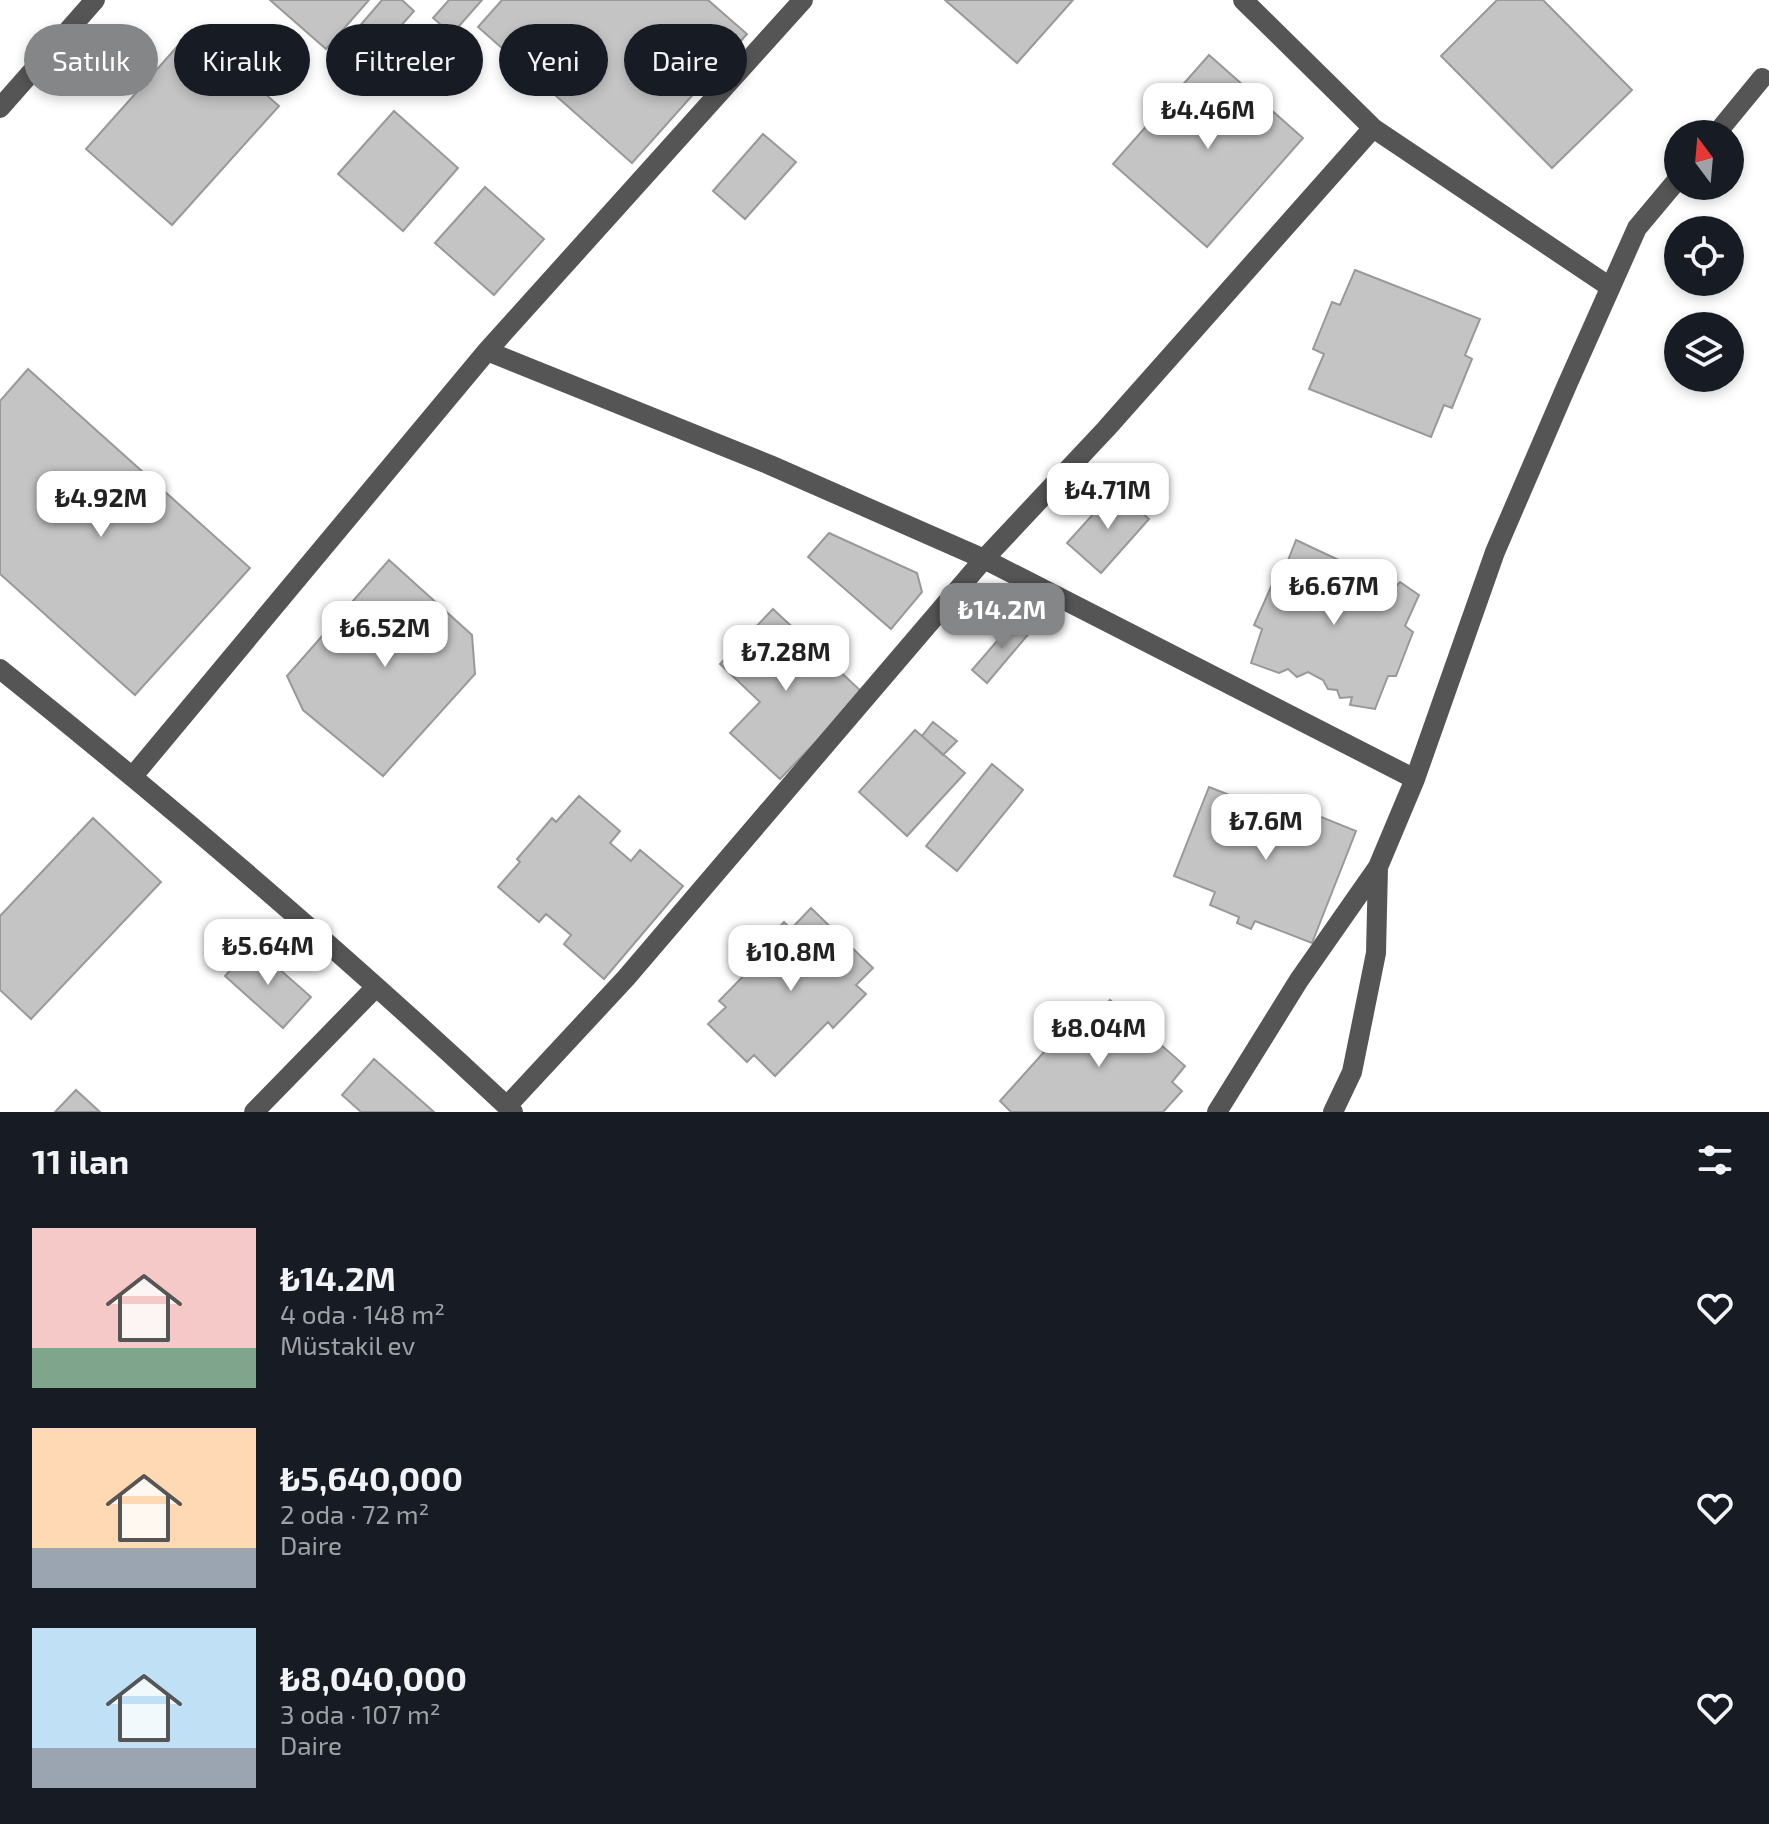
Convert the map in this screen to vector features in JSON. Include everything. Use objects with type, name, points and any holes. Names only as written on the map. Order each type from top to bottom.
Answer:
[{"type":"street","points":[[0,108],[95,0]]},
{"type":"street","points":[[133,776],[487,351],[803,0]]},
{"type":"street","points":[[1243,0],[1373,128],[1610,287]]},
{"type":"street","points":[[1727,120],[1767,71]]},
{"type":"street","points":[[0,669],[133,776],[376,987],[510,1109],[984,559],[1106,429],[1373,128]]},
{"type":"street","points":[[1217,1112],[1299,980],[1378,867],[1415,779],[1495,552],[1637,228],[1664,196]]},
{"type":"street","points":[[487,351],[770,465],[984,559],[1415,779]]},
{"type":"street","points":[[1333,1112],[1352,1072],[1376,953],[1378,867]]},
{"type":"street","points":[[254,1112],[376,987]]},
{"type":"building","points":[[270,0],[369,0],[348,24],[326,24],[326,49],[310,35],[310,24],[297,24]]},
{"type":"building","points":[[382,0],[402,0],[414,11],[402,24],[361,24]]},
{"type":"building","points":[[449,0],[482,0],[461,24],[440,24],[433,18]]},
{"type":"building","points":[[502,0],[708,0],[736,24],[624,24],[624,96],[692,96],[632,163],[556,96],[608,96],[608,24],[499,24],[499,46],[483,31],[481,24]]},
{"type":"building","points":[[945,0],[1073,0],[1017,63]]},
{"type":"building","points":[[1497,0],[1543,0],[1632,90],[1552,168],[1441,56]]},
{"type":"building","points":[[174,50],[174,96],[268,96],[279,106],[172,225],[86,149],[133,96],[158,96],[158,68]]},
{"type":"building","points":[[1209,55],[1303,138],[1207,247],[1113,164]]},
{"type":"building","points":[[394,111],[458,168],[403,231],[338,174]]},
{"type":"building","points":[[763,134],[796,162],[745,219],[713,191]]},
{"type":"building","points":[[485,187],[544,239],[494,295],[435,243]]},
{"type":"building","points":[[1355,270],[1480,319],[1465,355],[1472,359],[1452,408],[1444,405],[1431,437],[1309,389],[1324,354],[1313,349],[1332,302],[1340,305]]},
{"type":"building","points":[[28,369],[250,568],[135,695],[0,574],[0,401]]},
{"type":"building","points":[[1116,489],[1149,519],[1101,573],[1067,543]]},
{"type":"building","points":[[829,533],[917,573],[922,592],[891,629],[808,557]]},
{"type":"building","points":[[1296,540],[1343,562],[1345,573],[1363,584],[1370,578],[1381,586],[1385,581],[1395,587],[1400,582],[1419,595],[1405,626],[1413,632],[1396,676],[1388,676],[1375,709],[1350,705],[1352,697],[1340,698],[1337,690],[1328,689],[1323,680],[1308,672],[1297,677],[1288,669],[1279,673],[1251,663],[1262,629],[1254,625],[1275,578],[1281,578]]},
{"type":"building","points":[[389,560],[472,635],[475,674],[383,776],[303,710],[287,676]]},
{"type":"building","points":[[773,609],[863,693],[780,779],[730,733],[760,702],[720,664]]},
{"type":"building","points":[[1017,618],[1031,631],[987,683],[972,670]]},
{"type":"building","points":[[933,722],[957,741],[943,755],[922,736]]},
{"type":"building","points":[[915,730],[965,773],[907,836],[859,792]]},
{"type":"building","points":[[992,764],[1023,790],[957,871],[926,846]]},
{"type":"building","points":[[1209,787],[1250,803],[1245,815],[1258,820],[1267,795],[1356,831],[1312,943],[1255,921],[1251,929],[1237,923],[1239,917],[1210,905],[1215,892],[1174,876]]},
{"type":"building","points":[[579,796],[620,831],[610,843],[631,861],[640,850],[683,886],[604,979],[564,944],[571,935],[546,914],[539,922],[498,887],[552,818],[556,822]]},
{"type":"building","points":[[93,818],[161,882],[31,1019],[0,990],[0,916]]},
{"type":"building","points":[[811,908],[873,968],[856,985],[866,994],[833,1028],[828,1022],[775,1076],[754,1055],[747,1062],[708,1024],[726,1007],[719,1001],[758,961],[753,955],[784,922],[791,929]]},
{"type":"building","points":[[253,946],[311,997],[283,1028],[225,976]]},
{"type":"building","points":[[1110,1000],[1185,1066],[1172,1082],[1182,1091],[1163,1112],[1011,1112],[1000,1101],[1088,1003],[1098,1013]]},
{"type":"building","points":[[374,1059],[434,1112],[361,1112],[342,1095]]},
{"type":"building","points":[[76,1090],[100,1112],[55,1112]]}]
